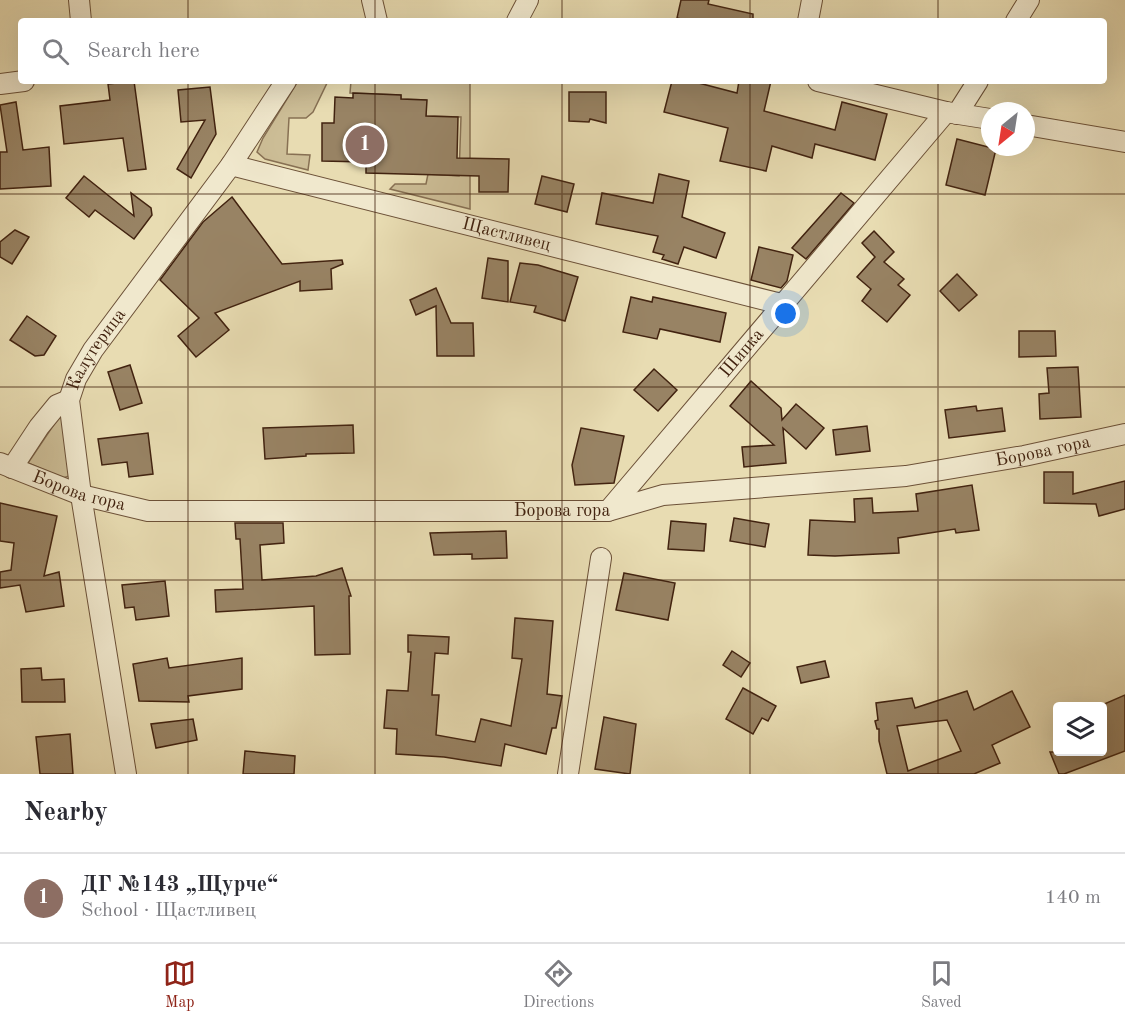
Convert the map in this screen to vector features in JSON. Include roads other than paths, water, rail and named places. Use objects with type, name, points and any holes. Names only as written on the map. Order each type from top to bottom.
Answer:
[{"type":"street","points":[[80,0],[81,18]]},
{"type":"street","points":[[372,0],[375,18]]},
{"type":"street","points":[[519,18],[528,0]]},
{"type":"street","points":[[809,18],[812,0]]},
{"type":"street","points":[[1018,18],[1029,0]]},
{"type":"street","points":[[0,84],[18,82]]},
{"type":"street","name":"Калугерица","points":[[126,774],[81,495],[69,400],[76,379],[93,351],[231,165],[284,84]]},
{"type":"street","points":[[830,84],[951,113],[981,118]]},
{"type":"street","name":"Шипка","points":[[608,511],[781,304],[975,84]]},
{"type":"street","points":[[1035,127],[1125,142]]},
{"type":"street","name":"Щастливец","points":[[231,165],[781,304]]},
{"type":"street","points":[[6,466],[57,405],[69,400]]},
{"type":"street","name":"Борова гора","points":[[6,466],[81,495],[148,511],[608,511],[663,495],[906,476],[1024,456],[1125,434]]},
{"type":"street","points":[[568,774],[601,558]]},
{"type":"place","name":"ДГ №143 „Щурче“","points":[[365,145]]}]
